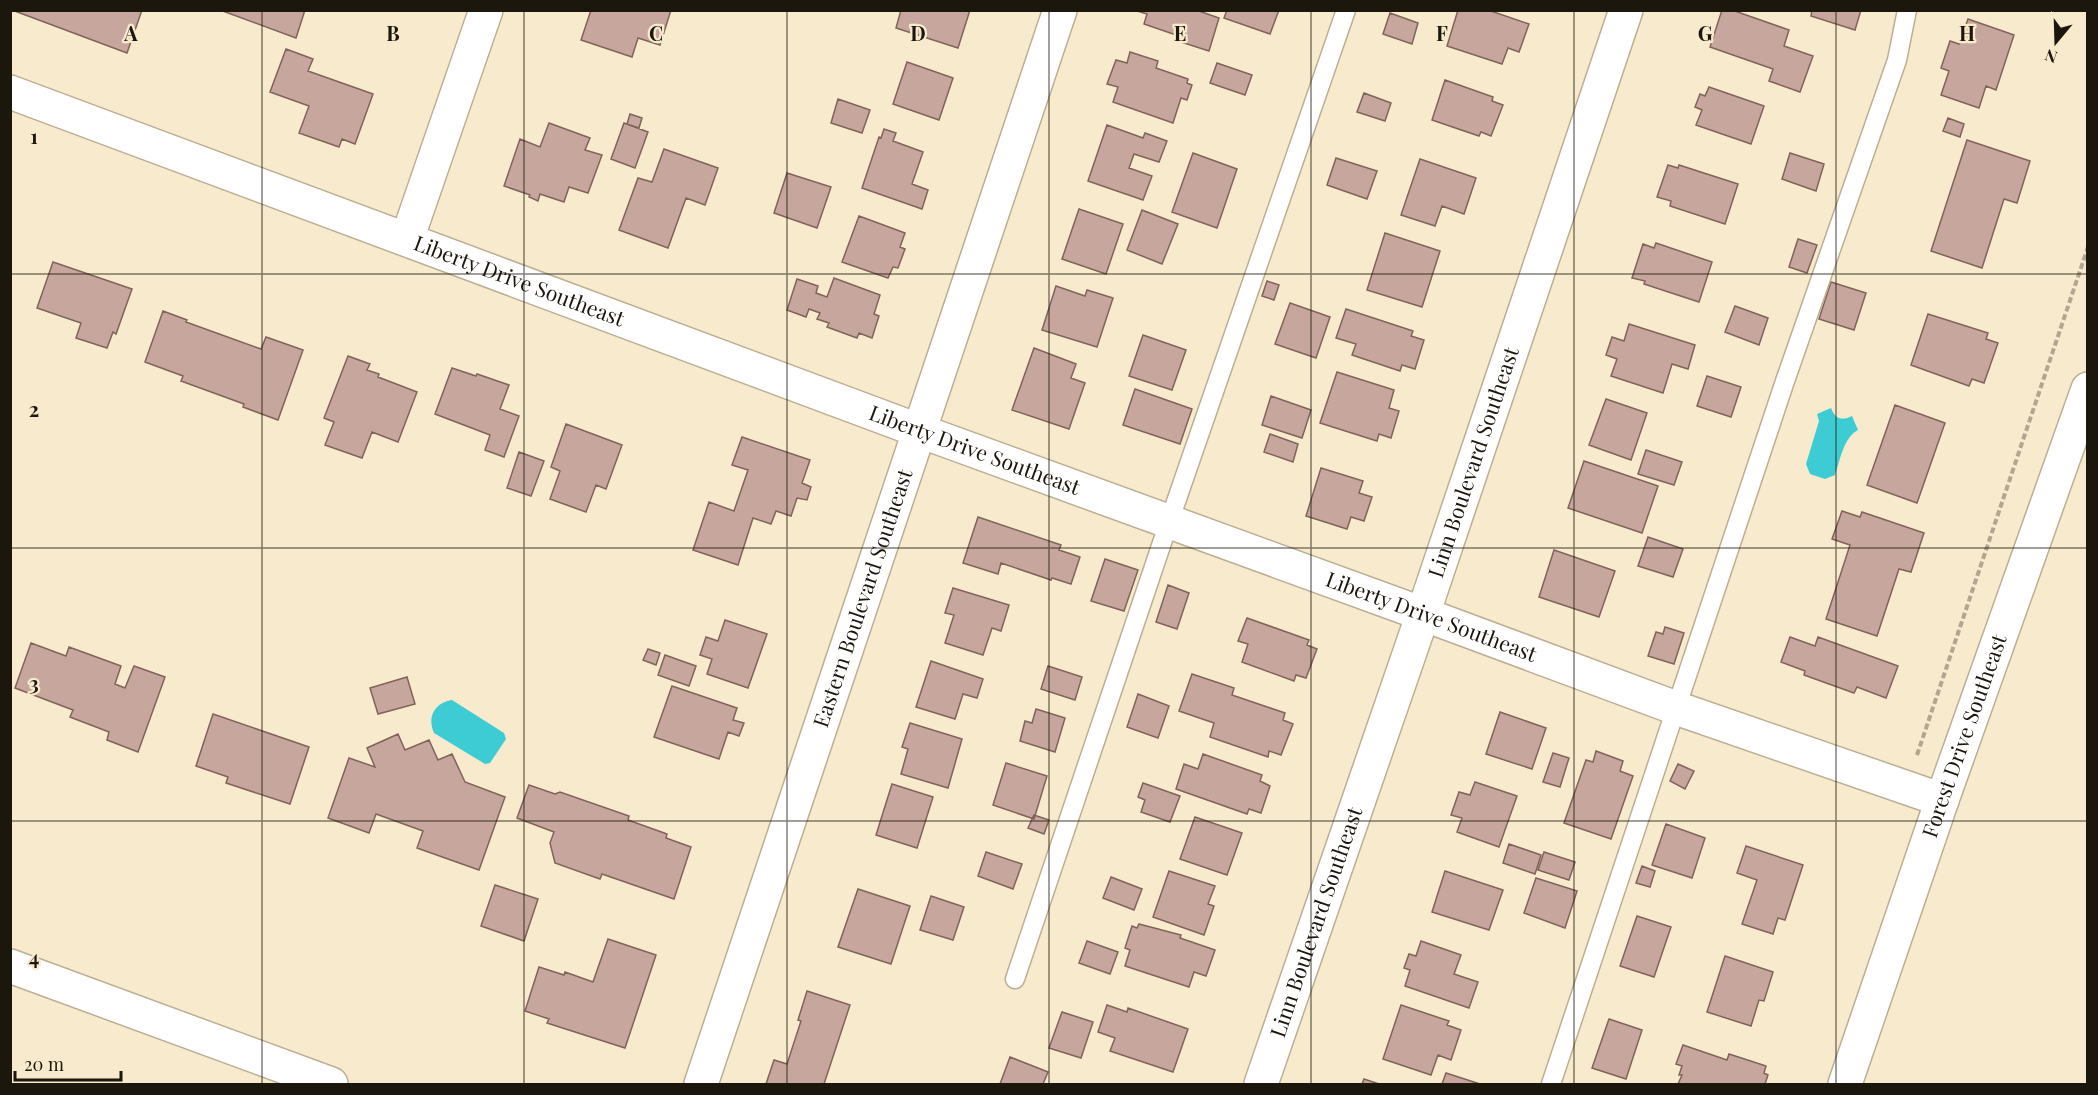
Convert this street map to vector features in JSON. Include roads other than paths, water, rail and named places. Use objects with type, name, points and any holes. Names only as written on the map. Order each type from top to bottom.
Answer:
[{"type":"street","points":[[407,239],[486,10]]},
{"type":"street","name":"Eastern Boulevard Southeast","points":[[701,1084],[1060,10]]},
{"type":"street","name":"Linn Boulevard Southeast","points":[[1261,1084],[1424,614],[1626,10]]},
{"type":"street","name":"Liberty Drive Southeast","points":[[10,92],[920,431],[1676,708],[1941,800]]},
{"type":"street","name":"Forest Drive Southeast","points":[[1845,1084],[1941,800],[2088,389]]},
{"type":"street","points":[[10,966],[331,1084]]},
{"type":"lane","points":[[1015,979],[1169,522],[1346,10]]},
{"type":"lane","points":[[1551,1084],[1784,384],[1897,60],[1907,10]]},
{"type":"water","points":[[1831,408],[1839,418],[1852,416],[1858,430],[1846,443],[1835,475],[1825,479],[1810,474],[1806,464],[1819,421],[1817,414]]},
{"type":"water","points":[[452,700],[504,733],[506,739],[490,763],[485,764],[434,733],[431,722],[434,712],[441,704]]}]
